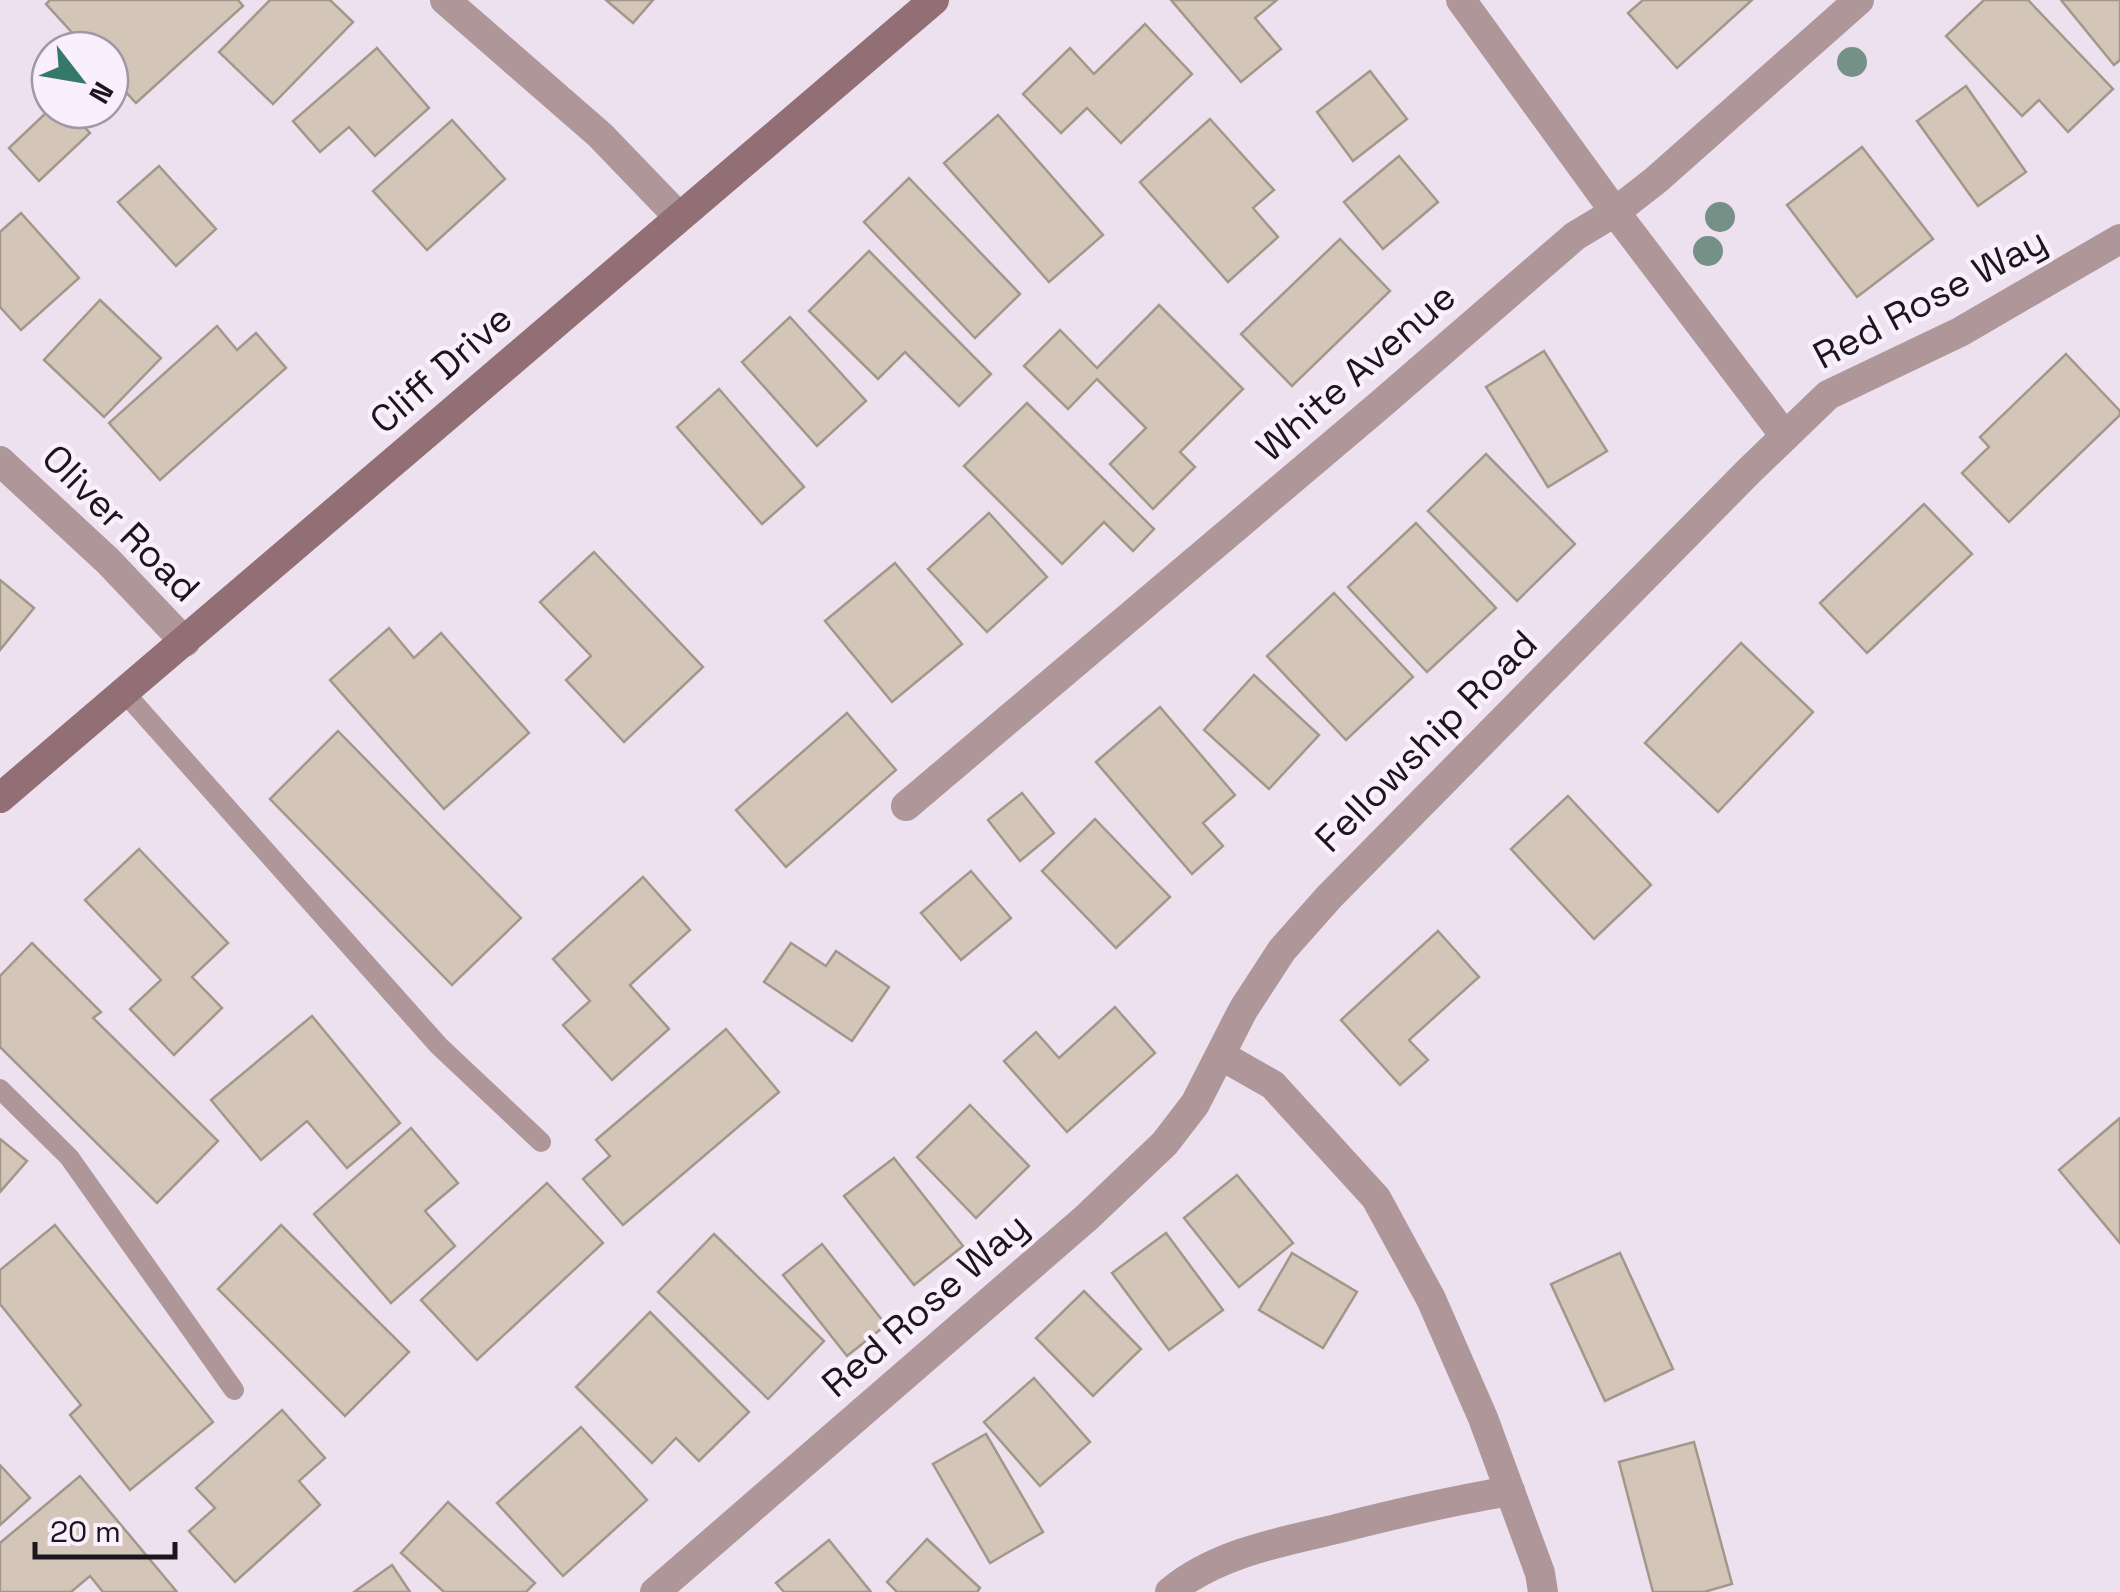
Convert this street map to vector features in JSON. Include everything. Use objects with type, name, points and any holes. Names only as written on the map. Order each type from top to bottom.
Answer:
[{"type":"main road","name":"Cliff Drive","points":[[0,798],[934,0]]},
{"type":"street","points":[[445,0],[600,135],[679,217]]},
{"type":"street","points":[[1461,0],[1785,436]]},
{"type":"street","name":"White Avenue","points":[[906,806],[1575,236],[1615,212],[1656,180],[1859,0]]},
{"type":"street","name":"Red Rose Way","points":[[1785,436],[1828,395],[1960,332],[2120,239]]},
{"type":"street","name":"Fellowship Road","points":[[1222,1056],[1243,1010],[1282,950],[1328,897],[1785,436]]},
{"type":"street","name":"Oliver Road","points":[[0,461],[108,560],[184,642]]},
{"type":"street","points":[[1222,1056],[1273,1085],[1376,1198],[1432,1299],[1510,1491],[1540,1573],[1543,1592]]},
{"type":"street","name":"Red Rose Way","points":[[655,1592],[1085,1220],[1165,1143],[1195,1104],[1222,1056]]},
{"type":"street","points":[[1170,1592],[1205,1570],[1252,1550],[1442,1503],[1510,1491]]},
{"type":"lane","points":[[124,692],[439,1046],[541,1142]]},
{"type":"lane","points":[[0,1089],[69,1156],[234,1390]]},
{"type":"building","points":[[50,0],[238,0],[243,6],[136,103],[130,97],[130,30],[70,30],[46,4]]},
{"type":"building","points":[[270,0],[330,0],[353,22],[273,104],[219,52]]},
{"type":"building","points":[[606,0],[653,0],[633,23]]},
{"type":"building","points":[[1171,0],[1277,0],[1255,18],[1281,49],[1241,82]]},
{"type":"building","points":[[1643,0],[1752,0],[1677,68],[1628,13]]},
{"type":"building","points":[[1984,0],[2028,0],[2113,89],[2068,132],[2039,100],[2022,116],[1946,36]]},
{"type":"building","points":[[2061,0],[2120,0],[2120,60],[2114,65]]},
{"type":"building","points":[[1145,24],[1192,74],[1121,143],[1087,108],[1061,133],[1023,94],[1070,48],[1094,74]]},
{"type":"building","points":[[377,48],[429,108],[375,156],[349,127],[320,152],[293,121]]},
{"type":"building","points":[[1370,71],[1407,119],[1353,161],[1317,112]]},
{"type":"building","points":[[1966,86],[2026,172],[1978,206],[1917,121]]},
{"type":"building","points":[[998,115],[1103,235],[1049,282],[944,163]]},
{"type":"building","points":[[1210,119],[1274,190],[1253,208],[1278,237],[1228,282],[1140,182]]},
{"type":"building","points":[[452,120],[505,179],[427,250],[373,191]]},
{"type":"building","points":[[30,128],[90,133],[39,181],[9,148]]},
{"type":"building","points":[[1862,147],[1933,239],[1857,297],[1787,205]]},
{"type":"building","points":[[1399,156],[1438,202],[1383,249],[1344,202]]},
{"type":"building","points":[[159,166],[216,229],[176,266],[118,202]]},
{"type":"building","points":[[909,178],[1020,294],[975,338],[864,222]]},
{"type":"building","points":[[21,213],[79,278],[21,330],[0,307],[0,232]]},
{"type":"building","points":[[1340,239],[1390,291],[1292,386],[1241,334]]},
{"type":"building","points":[[869,251],[991,374],[959,406],[905,352],[878,379],[809,311]]},
{"type":"building","points":[[100,300],[161,358],[104,417],[44,360]]},
{"type":"building","points":[[1159,305],[1243,389],[1180,452],[1195,467],[1153,509],[1110,464],[1146,428],[1097,379],[1068,409],[1024,366],[1060,330],[1097,368]]},
{"type":"building","points":[[790,317],[866,401],[817,446],[742,362]]},
{"type":"building","points":[[217,326],[237,350],[256,333],[286,368],[160,480],[109,423]]},
{"type":"building","points":[[1544,351],[1607,451],[1548,487],[1486,387]]},
{"type":"building","points":[[2066,354],[2120,415],[2009,522],[1962,473],[1989,447],[1980,437]]},
{"type":"building","points":[[719,389],[804,487],[762,524],[677,427]]},
{"type":"building","points":[[1027,403],[1154,529],[1133,551],[1104,522],[1062,564],[964,466]]},
{"type":"building","points":[[1486,454],[1575,544],[1517,601],[1428,511]]},
{"type":"building","points":[[1924,504],[1972,554],[1867,653],[1820,603]]},
{"type":"building","points":[[989,513],[1047,577],[987,632],[928,569]]},
{"type":"building","points":[[1416,523],[1496,608],[1427,672],[1348,587]]},
{"type":"building","points":[[594,552],[703,667],[624,742],[566,680],[591,656],[540,602]]},
{"type":"building","points":[[895,563],[962,644],[892,702],[825,621]]},
{"type":"building","points":[[0,580],[34,608],[0,650]]},
{"type":"building","points":[[1334,593],[1413,677],[1346,740],[1267,656]]},
{"type":"building","points":[[389,628],[414,658],[441,633],[529,733],[444,809],[330,680]]},
{"type":"building","points":[[1741,643],[1813,712],[1718,812],[1645,743]]},
{"type":"building","points":[[1254,675],[1319,735],[1269,789],[1204,730]]},
{"type":"building","points":[[1160,707],[1235,795],[1203,823],[1223,846],[1192,874],[1096,762]]},
{"type":"building","points":[[847,713],[896,770],[786,867],[736,810]]},
{"type":"building","points":[[338,731],[521,918],[452,985],[270,799]]},
{"type":"building","points":[[1022,793],[1054,833],[1020,861],[988,820]]},
{"type":"building","points":[[1568,796],[1651,885],[1594,939],[1511,849]]},
{"type":"building","points":[[1095,819],[1170,897],[1116,948],[1042,871]]},
{"type":"building","points":[[139,849],[228,943],[192,977],[222,1008],[174,1055],[130,1009],[161,980],[85,900]]},
{"type":"building","points":[[971,871],[1011,918],[961,960],[921,913]]},
{"type":"building","points":[[643,877],[690,930],[630,985],[669,1029],[612,1080],[563,1025],[590,1001],[553,959]]},
{"type":"building","points":[[1438,931],[1479,977],[1409,1040],[1428,1060],[1400,1085],[1341,1020]]},
{"type":"building","points":[[32,943],[101,1012],[93,1018],[218,1141],[157,1203],[0,1047],[0,976]]},
{"type":"building","points":[[791,943],[826,966],[836,951],[889,987],[852,1041],[764,982]]},
{"type":"building","points":[[1115,1007],[1155,1053],[1067,1132],[1004,1061],[1036,1032],[1059,1058]]},
{"type":"building","points":[[312,1016],[400,1123],[347,1168],[307,1121],[261,1160],[211,1100]]},
{"type":"building","points":[[726,1029],[779,1092],[623,1225],[583,1179],[610,1156],[596,1140]]},
{"type":"building","points":[[970,1105],[1029,1166],[976,1218],[917,1157]]},
{"type":"building","points":[[2120,1118],[2120,1243],[2059,1170]]},
{"type":"building","points":[[411,1128],[458,1183],[425,1211],[455,1246],[391,1303],[314,1214]]},
{"type":"building","points":[[0,1139],[27,1161],[0,1192]]},
{"type":"building","points":[[894,1158],[963,1246],[914,1285],[844,1196]]},
{"type":"building","points":[[1237,1175],[1293,1243],[1239,1287],[1184,1218]]},
{"type":"building","points":[[547,1183],[603,1243],[477,1360],[421,1300]]},
{"type":"building","points":[[55,1225],[213,1422],[130,1490],[70,1415],[81,1405],[0,1304],[0,1270]]},
{"type":"building","points":[[281,1225],[409,1352],[345,1416],[218,1289]]},
{"type":"building","points":[[1166,1233],[1223,1310],[1169,1350],[1112,1273]]},
{"type":"building","points":[[714,1234],[824,1341],[768,1399],[658,1292]]},
{"type":"building","points":[[822,1244],[886,1325],[847,1356],[783,1275]]},
{"type":"building","points":[[1292,1253],[1357,1292],[1323,1348],[1259,1310]]},
{"type":"building","points":[[1620,1253],[1673,1369],[1605,1401],[1551,1284]]},
{"type":"building","points":[[1084,1291],[1141,1349],[1093,1396],[1036,1338]]},
{"type":"building","points":[[650,1312],[749,1412],[699,1461],[676,1438],[652,1463],[576,1387]]},
{"type":"building","points":[[1034,1378],[1090,1442],[1040,1486],[984,1422]]},
{"type":"building","points":[[282,1410],[325,1458],[299,1481],[320,1505],[235,1582],[189,1531],[215,1508],[196,1488]]},
{"type":"building","points":[[581,1427],[647,1500],[563,1576],[497,1503]]},
{"type":"building","points":[[986,1434],[1043,1532],[990,1563],[933,1464]]},
{"type":"building","points":[[1694,1442],[1732,1584],[1704,1592],[1653,1592],[1619,1462]]},
{"type":"building","points":[[0,1465],[30,1498],[0,1525]]},
{"type":"building","points":[[80,1476],[177,1592],[103,1592],[90,1576],[71,1592],[0,1592],[0,1543]]},
{"type":"building","points":[[448,1502],[535,1583],[526,1592],[444,1592],[401,1553]]},
{"type":"building","points":[[927,1539],[980,1588],[977,1592],[897,1592],[887,1582]]},
{"type":"building","points":[[829,1540],[871,1592],[784,1592],[776,1583]]},
{"type":"building","points":[[392,1565],[410,1592],[354,1592]]}]
